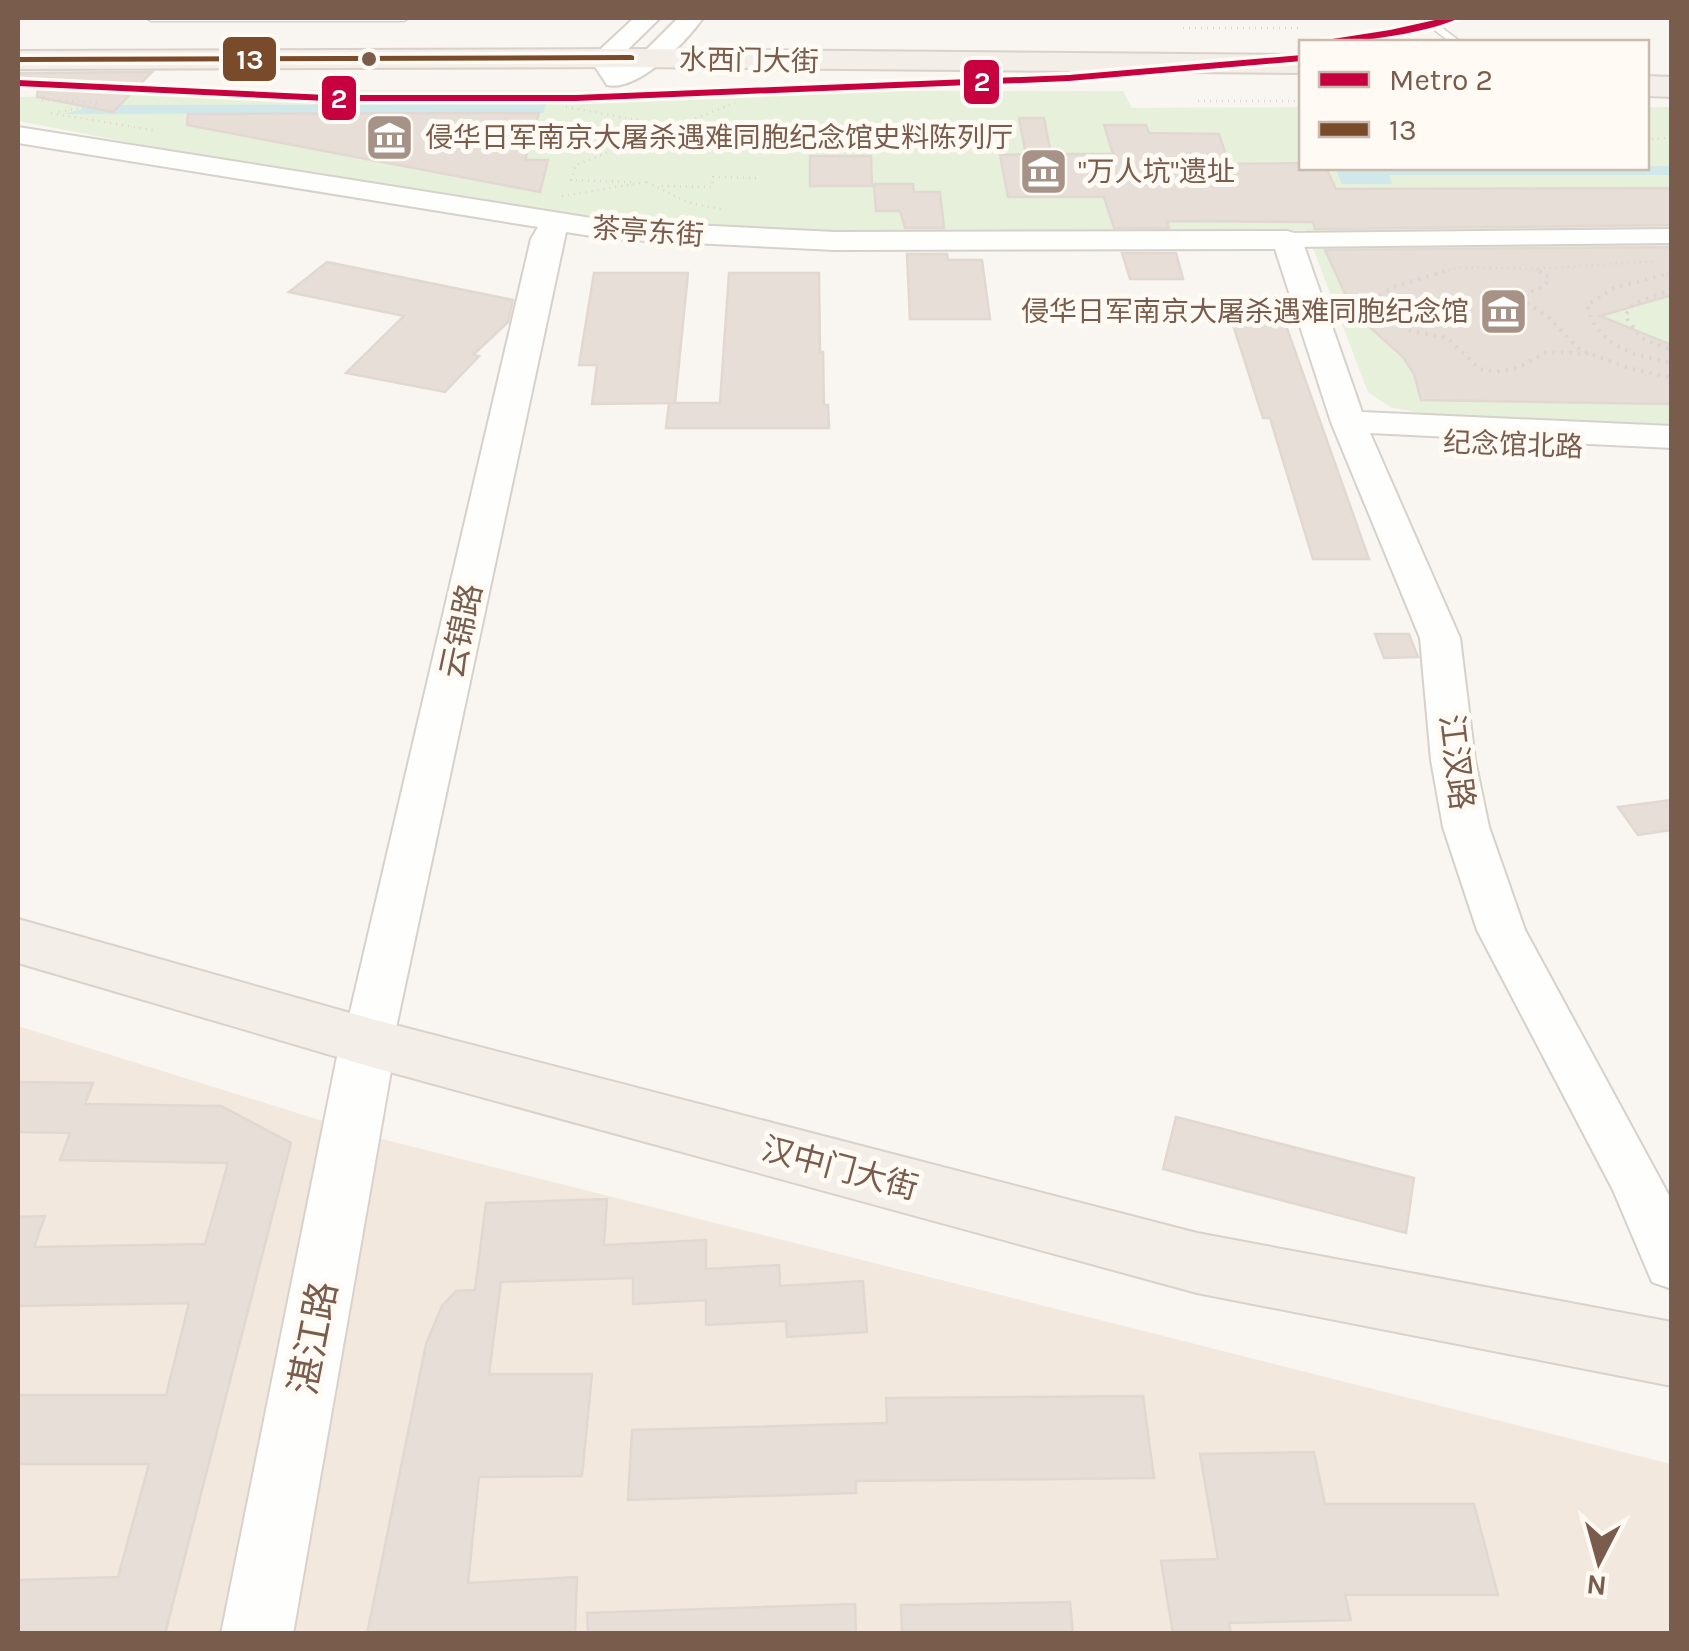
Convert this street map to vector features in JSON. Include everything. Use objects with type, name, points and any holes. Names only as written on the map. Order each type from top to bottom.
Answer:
[{"type":"main road","name":"水西门大街","points":[[610,69],[652,58],[1299,64]]},
{"type":"main road","name":"水西门大街","points":[[28,80],[610,69],[1299,84]]},
{"type":"main road","name":"汉中门大街","points":[[18,942],[368,1042],[1197,1264],[1672,1354]]},
{"type":"main road","name":"湛江路","points":[[257,1634],[368,1042]]},
{"type":"street","points":[[610,69],[648,18]]},
{"type":"street","points":[[652,58],[690,18]]},
{"type":"street","name":"茶亭东街","points":[[18,135],[554,211],[610,230],[835,242],[1287,240]]},
{"type":"street","name":"云锦路","points":[[368,1042],[554,211]]},
{"type":"street","points":[[1287,240],[1672,236]]},
{"type":"street","name":"江汊路","points":[[1287,240],[1355,438],[1440,638],[1466,826],[1501,930],[1638,1186],[1672,1265]]},
{"type":"street","points":[[1355,438],[1672,437]]},
{"type":"street","points":[[1355,438],[1672,466]]},
{"type":"street","name":"纪念馆北路","points":[[1355,438],[1672,450]]},
{"type":"lane","points":[[151,18],[404,18]]},
{"type":"lane","points":[[1424,18],[1453,40]]},
{"type":"path","points":[[1183,28],[1302,28]]},
{"type":"path","points":[[28,80],[41,100],[98,103],[52,113]]},
{"type":"path","points":[[1198,101],[1299,101]]},
{"type":"path","points":[[735,103],[576,165],[571,180],[712,187],[714,177],[760,178]]},
{"type":"path","points":[[566,106],[674,127]]},
{"type":"path","points":[[554,211],[646,182]]},
{"type":"path","points":[[662,186],[669,194],[690,203],[740,212]]},
{"type":"path","points":[[1592,354],[1546,352],[1517,368],[1480,369],[1448,338],[1411,331],[1382,314],[1380,296],[1393,287],[1451,269],[1534,269],[1672,260]]},
{"type":"path","points":[[1534,269],[1549,277],[1546,286],[1519,297],[1549,318],[1580,350],[1628,368],[1672,378]]},
{"type":"path","points":[[1672,274],[1637,279],[1600,294],[1587,305],[1588,319],[1599,333],[1623,349],[1672,364]]},
{"type":"path","points":[[1672,290],[1634,304],[1625,316],[1641,338],[1672,350]]},
{"type":"shaded area","points":[[18,1026],[374,1137],[1671,1464],[1671,1633],[18,1633]]},
{"type":"green space","name":"侵华日军南京大屠杀遇难同胞纪念馆","points":[[283,90],[1123,91],[1132,108],[1299,107],[1299,170],[1649,170],[1649,107],[1671,107],[1671,429],[1428,415],[1390,407],[1368,392],[1306,230],[850,231],[578,216],[367,187],[18,121],[18,97]]},
{"type":"water","points":[[546,104],[543,113],[64,114],[97,105]]},
{"type":"water","points":[[1649,166],[1671,166],[1671,175],[1389,175],[1392,184],[1342,184],[1336,170],[1649,170]]},
{"type":"building","points":[[152,72],[113,112],[37,97],[38,88],[18,86],[18,73]]},
{"type":"building","name":"侵华日军南京大屠杀遇难同胞纪念馆史料陈列厅","points":[[539,113],[525,160],[548,160],[540,192],[187,125],[188,114]]},
{"type":"building","points":[[1019,118],[1044,118],[1051,154],[1113,154],[1104,125],[1146,125],[1149,133],[1219,134],[1229,164],[1299,163],[1299,170],[1327,170],[1336,189],[1672,188],[1672,225],[1315,229],[1313,222],[1167,221],[1169,228],[1114,228],[1104,197],[1008,197],[1000,155],[1026,154]]},
{"type":"building","points":[[810,156],[871,156],[872,186],[810,186]]},
{"type":"building","points":[[874,184],[913,184],[914,192],[940,192],[944,228],[905,228],[900,211],[876,211]]},
{"type":"building","points":[[1672,247],[1672,295],[1600,316],[1672,345],[1672,404],[1421,400],[1414,374],[1403,357],[1354,313],[1325,250]]},
{"type":"building","points":[[1122,253],[1176,253],[1183,279],[1130,279]]},
{"type":"building","points":[[907,254],[947,254],[948,260],[982,260],[990,319],[910,319]]},
{"type":"building","points":[[327,262],[513,300],[508,322],[473,355],[479,356],[445,392],[346,373],[404,316],[289,292]]},
{"type":"building","points":[[594,273],[688,273],[675,403],[592,404],[597,365],[579,365]]},
{"type":"building","points":[[729,273],[819,273],[820,352],[829,428],[666,428],[669,403],[720,403]]},
{"type":"building","points":[[1227,306],[1279,306],[1369,559],[1313,559],[1270,418],[1263,418]]},
{"type":"building","points":[[1375,634],[1409,634],[1418,657],[1384,658]]},
{"type":"building","points":[[1672,800],[1672,830],[1638,835],[1618,807]]},
{"type":"building","points":[[18,1082],[93,1083],[85,1104],[221,1106],[291,1143],[165,1634],[18,1634],[18,1580],[118,1577],[149,1464],[18,1464],[18,1395],[166,1395],[189,1303],[18,1306],[18,1217],[45,1216],[34,1247],[205,1244],[228,1163],[60,1160],[70,1133],[18,1132]]},
{"type":"building","points":[[1176,1117],[1414,1178],[1406,1233],[1163,1169]]},
{"type":"building","points":[[607,1199],[604,1245],[706,1240],[706,1269],[779,1265],[780,1286],[863,1281],[867,1332],[787,1337],[786,1321],[706,1325],[706,1300],[633,1304],[633,1278],[501,1282],[489,1374],[592,1374],[582,1476],[479,1477],[468,1583],[577,1577],[575,1634],[367,1634],[426,1344],[442,1306],[456,1291],[475,1290],[486,1203]]},
{"type":"building","points":[[1143,1396],[1154,1478],[856,1481],[856,1493],[628,1500],[632,1430],[887,1423],[886,1398]]},
{"type":"building","points":[[1314,1452],[1325,1504],[1474,1504],[1498,1595],[1345,1595],[1351,1620],[1229,1623],[1231,1634],[1173,1634],[1161,1561],[1218,1559],[1200,1454]]},
{"type":"building","points":[[1070,1602],[1073,1634],[902,1634],[901,1605]]},
{"type":"building","points":[[855,1604],[856,1634],[588,1634],[587,1613]]},
{"type":"metro line","name":"2","points":[[1334,40],[1390,33],[1454,18]]},
{"type":"metro line","name":"2","points":[[18,83],[326,98],[576,98],[1069,78],[1299,58]]},
{"type":"transit line","name":"13","points":[[18,60],[631,58]]},
{"type":"place","name":"侵华日军南京大屠杀遇难同胞纪念馆史料陈列厅","points":[[390,137]]},
{"type":"place","name":"\"万人坑\"遗址","points":[[1043,171]]},
{"type":"place","name":"侵华日军南京大屠杀遇难同胞纪念馆","points":[[1504,311]]}]
